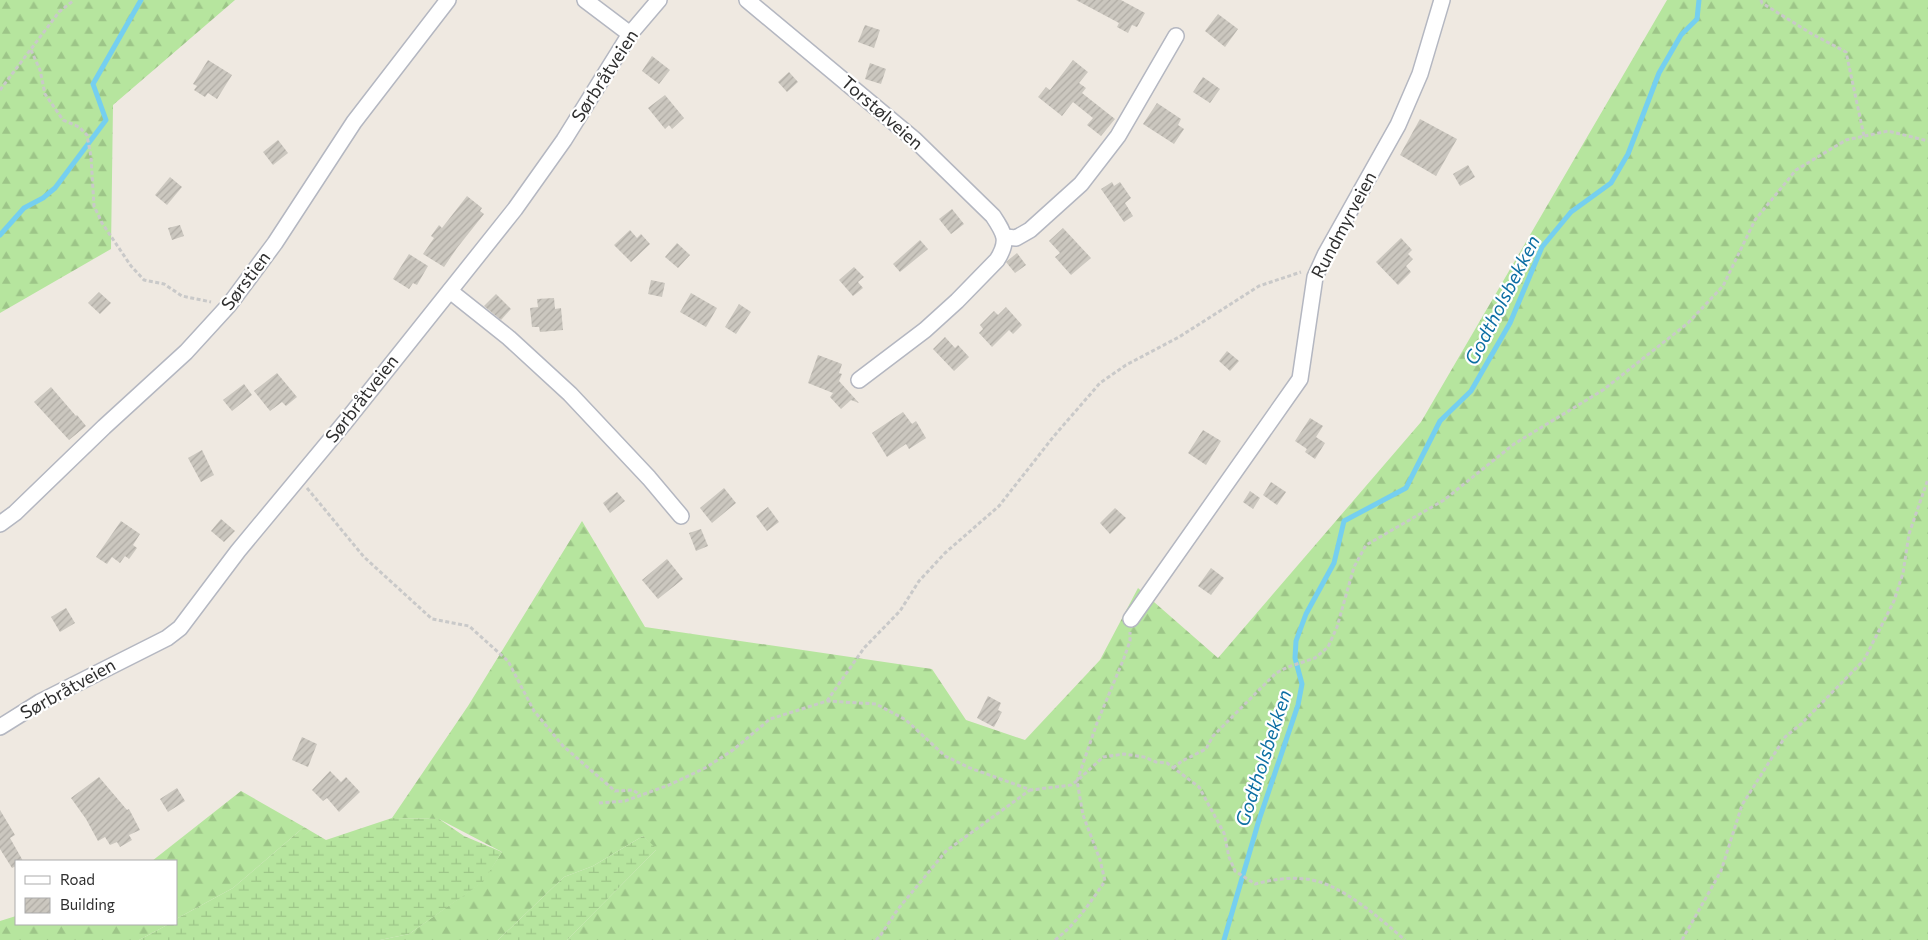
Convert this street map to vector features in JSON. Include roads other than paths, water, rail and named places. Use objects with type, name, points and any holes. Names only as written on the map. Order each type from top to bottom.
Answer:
[{"type":"street","name":"Sørstien","points":[[0,524],[15,513],[104,427],[186,352],[229,305],[275,243],[354,122],[448,0]]},
{"type":"street","points":[[585,0],[630,34]]},
{"type":"street","name":"Sørbråtveien","points":[[0,727],[40,702],[167,638],[180,628],[200,599],[516,210],[630,34],[659,0]]},
{"type":"street","name":"Torstølveien","points":[[748,0],[915,140],[964,190],[993,216],[1005,237]]},
{"type":"street","name":"Rundmyrveien","points":[[1131,619],[1300,379],[1314,277],[1398,125],[1420,74],[1442,0]]},
{"type":"street","points":[[859,380],[906,346],[957,301],[997,260],[1002,252],[1005,237],[1016,238],[1030,230],[1081,184],[1121,130],[1176,36]]},
{"type":"street","points":[[450,291],[509,338],[570,394],[650,478],[681,516]]},
{"type":"waterway","points":[[0,235],[24,208],[43,198],[55,188],[106,120],[93,84],[141,0]]},
{"type":"waterway","name":"Godtholsbekken","points":[[1224,940],[1259,820],[1298,705],[1302,684],[1295,658],[1296,641],[1306,614],[1334,563],[1344,521],[1406,488],[1440,421],[1471,391],[1510,323],[1542,247],[1571,212],[1611,183],[1628,154],[1659,73],[1681,35],[1697,19],[1699,0]]}]
